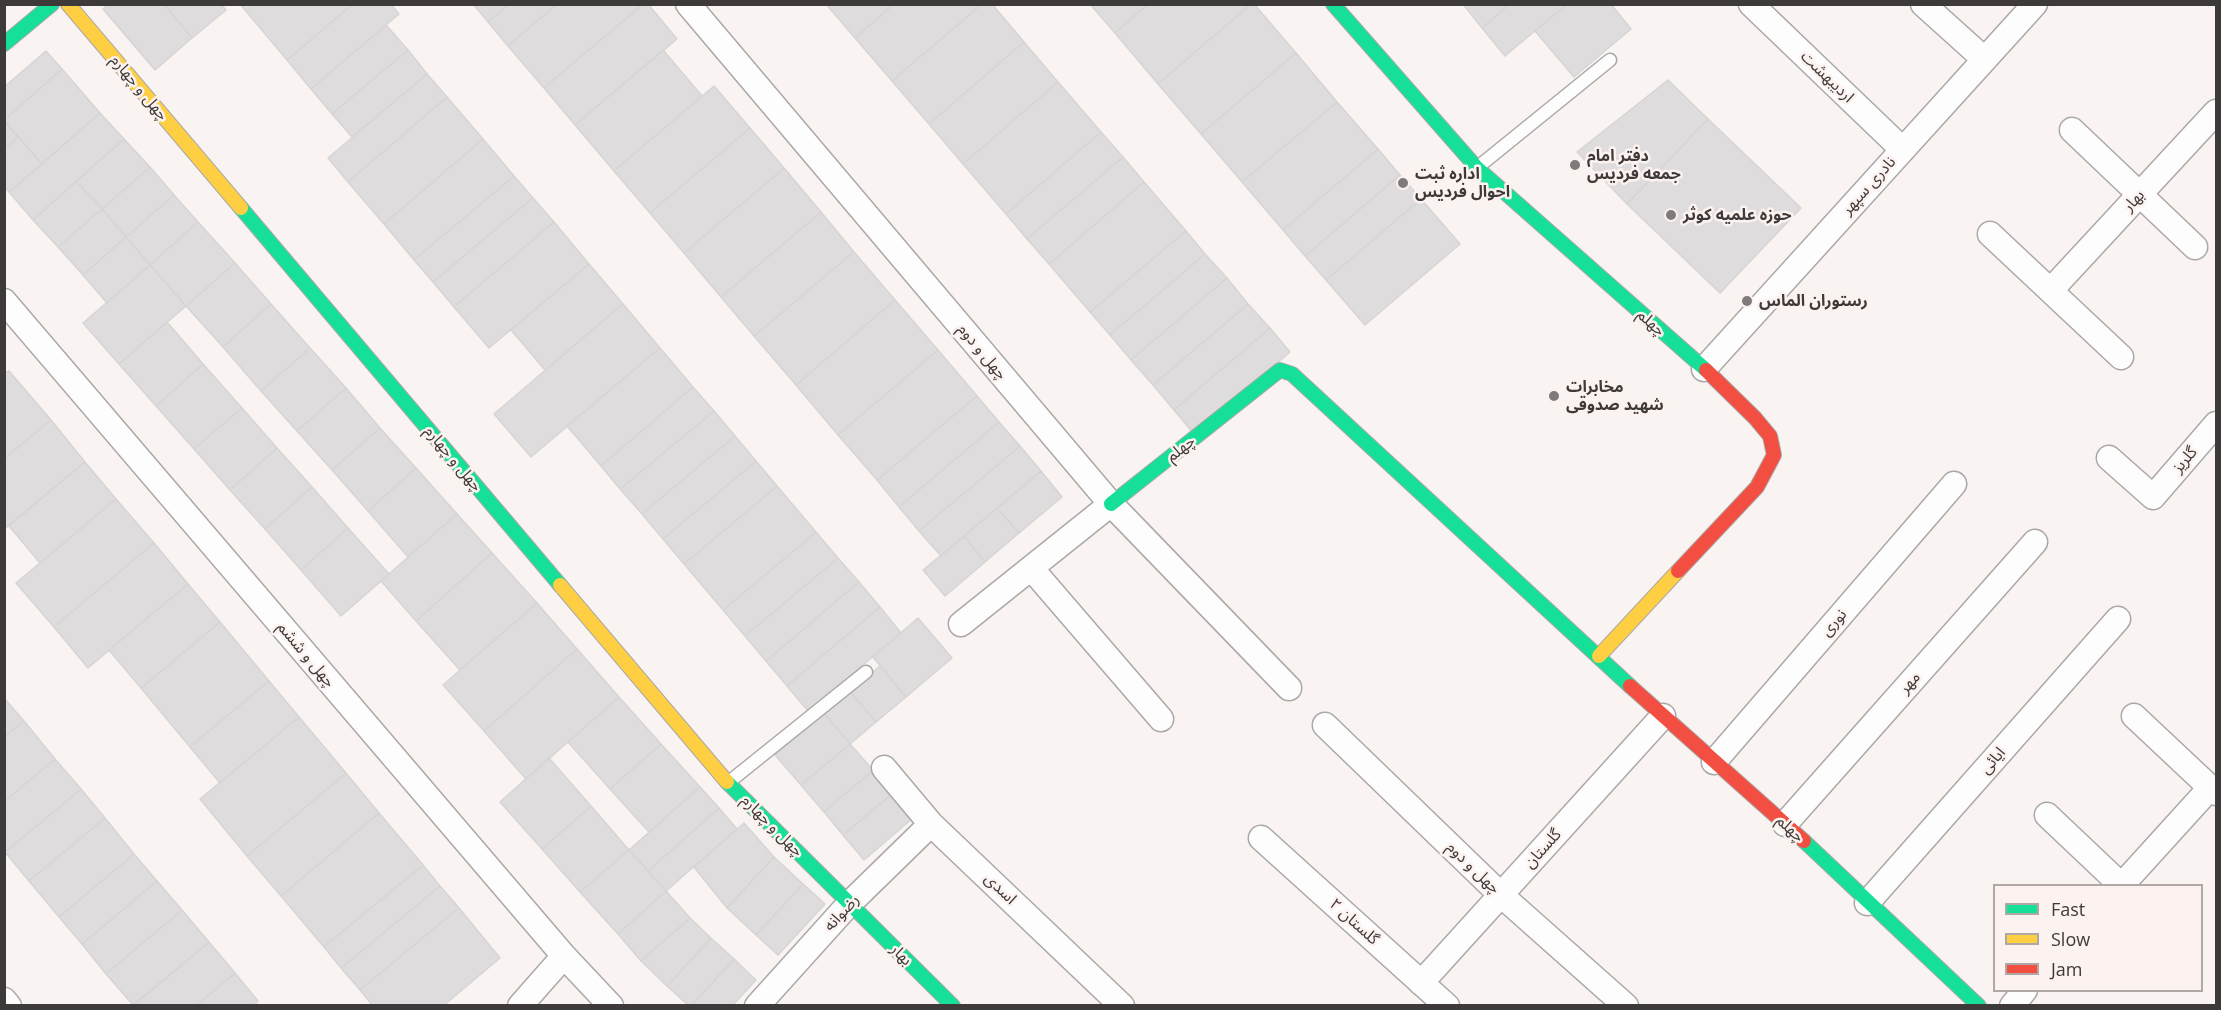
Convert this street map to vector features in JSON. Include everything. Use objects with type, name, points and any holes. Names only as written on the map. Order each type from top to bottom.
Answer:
[{"type":"street","points":[[4,44],[52,4]]},
{"type":"street","name":"چهل و چهارم","points":[[68,4],[728,783],[849,904]]},
{"type":"street","name":"چهل و دوم","points":[[688,4],[1111,504],[1289,688]]},
{"type":"street","name":"چهلم","points":[[1333,4],[1477,168],[1704,369],[1755,418],[1770,436],[1774,454],[1757,487],[1599,656]]},
{"type":"street","name":"اردیبهشت","points":[[1751,4],[1902,149]]},
{"type":"street","points":[[1923,4],[1984,59]]},
{"type":"street","name":"نادری سپهر","points":[[1704,369],[2035,4]]},
{"type":"street","name":"بهار","points":[[2051,290],[2217,112]]},
{"type":"street","points":[[2072,130],[2195,247]]},
{"type":"street","points":[[1990,234],[2121,357]]},
{"type":"street","name":"چهل و ششم","points":[[4,301],[564,956],[611,1005]]},
{"type":"street","name":"چهلم","points":[[1111,504],[1280,370],[1292,374],[1713,762],[1785,824],[1979,1005]]},
{"type":"street","name":"گلریز","points":[[2109,458],[2153,497],[2217,424]]},
{"type":"street","name":"نوری","points":[[1713,762],[1954,484]]},
{"type":"street","points":[[961,624],[1111,504]]},
{"type":"street","name":"مهر","points":[[1785,824],[2035,542]]},
{"type":"street","points":[[1031,568],[1161,719]]},
{"type":"street","name":"ایائی","points":[[1868,903],[2118,618]]},
{"type":"street","name":"گلستان","points":[[1421,983],[1663,716]]},
{"type":"street","points":[[2123,884],[2213,790],[2134,716]]},
{"type":"street","name":"چهل و دوم","points":[[1325,725],[1501,896],[1626,1005]]},
{"type":"street","name":"اسدی","points":[[884,768],[931,824],[1109,1002]]},
{"type":"street","points":[[2047,814],[2121,884]]},
{"type":"street","name":"رضوانه","points":[[757,1005],[849,904],[931,824]]},
{"type":"street","name":"گلستان ۲","points":[[1262,837],[1447,1005]]},
{"type":"street","name":"بهار","points":[[849,904],[952,1005]]},
{"type":"street","points":[[520,1005],[564,956]]},
{"type":"street","points":[[2012,1005],[2023,992]]},
{"type":"street","points":[[4,1000],[9,1005]]},
{"type":"lane","points":[[1477,168],[1610,60]]},
{"type":"lane","points":[[728,783],[866,672]]},
{"type":"building","points":[[108,4],[164,4],[192,38],[155,70],[103,9]]},
{"type":"building","points":[[164,4],[221,4],[226,10],[192,38]]},
{"type":"building","points":[[240,4],[353,4],[287,60]]},
{"type":"building","points":[[353,4],[391,4],[399,14],[311,89],[287,60]]},
{"type":"building","points":[[473,4],[509,4],[488,22]]},
{"type":"building","points":[[509,4],[557,4],[508,46],[488,22]]},
{"type":"building","points":[[557,4],[643,4],[544,88],[508,46]]},
{"type":"building","points":[[643,4],[648,4],[677,39],[575,125],[544,88]]},
{"type":"building","points":[[826,4],[894,4],[855,38]]},
{"type":"building","points":[[894,4],[982,4],[892,81],[855,38]]},
{"type":"building","points":[[982,4],[992,4],[1024,42],[929,124],[892,81]]},
{"type":"building","points":[[1090,4],[1148,4],[1115,33]]},
{"type":"building","points":[[1148,4],[1251,4],[1158,84],[1115,33]]},
{"type":"building","points":[[1251,4],[1254,4],[1296,53],[1201,134],[1158,84]]},
{"type":"building","points":[[1463,4],[1510,4],[1482,28]]},
{"type":"building","points":[[1510,4],[1567,4],[1505,56],[1482,28]]},
{"type":"building","points":[[1567,4],[1611,4],[1631,29],[1574,77],[1535,31]]},
{"type":"building","points":[[386,25],[408,50],[332,114],[311,89]]},
{"type":"building","points":[[1024,42],[1058,82],[963,164],[929,124]]},
{"type":"building","points":[[408,50],[427,74],[352,137],[332,114]]},
{"type":"building","points":[[663,50],[702,96],[614,171],[575,125]]},
{"type":"building","points":[[46,51],[62,69],[4,120],[4,87]]},
{"type":"building","points":[[1296,53],[1337,102],[1242,182],[1201,134]]},
{"type":"building","points":[[62,69],[100,113],[42,164],[4,120]]},
{"type":"building","points":[[427,74],[447,97],[348,182],[328,158]]},
{"type":"building","points":[[1668,80],[1708,119],[1627,204],[1577,152]]},
{"type":"building","points":[[1058,82],[1101,132],[1006,214],[963,164]]},
{"type":"building","points":[[714,86],[750,128],[650,213],[614,171]]},
{"type":"building","points":[[447,97],[483,139],[384,224],[348,182]]},
{"type":"building","points":[[1337,102],[1378,149],[1283,230],[1242,182]]},
{"type":"building","points":[[100,113],[124,139],[33,220],[9,192]]},
{"type":"building","points":[[1708,119],[1801,208],[1720,293],[1627,204]]},
{"type":"building","points":[[4,122],[18,137],[4,149]]},
{"type":"building","points":[[750,128],[784,168],[684,253],[650,213]]},
{"type":"building","points":[[1101,132],[1123,157],[1027,239],[1006,214]]},
{"type":"building","points":[[18,137],[42,164],[9,192],[4,186],[4,149]]},
{"type":"building","points":[[124,139],[150,167],[102,209],[76,181]]},
{"type":"building","points":[[483,139],[514,176],[414,260],[384,224]]},
{"type":"building","points":[[1378,149],[1400,175],[1305,256],[1283,230]]},
{"type":"building","points":[[1123,157],[1144,182],[1049,264],[1027,239]]},
{"type":"building","points":[[150,167],[174,195],[126,237],[102,209]]},
{"type":"building","points":[[784,168],[821,212],[721,297],[684,253]]},
{"type":"building","points":[[1400,175],[1421,199],[1326,280],[1305,256]]},
{"type":"building","points":[[514,176],[533,198],[433,282],[414,260]]},
{"type":"building","points":[[76,181],[102,209],[58,247],[33,220]]},
{"type":"building","points":[[1144,182],[1186,231],[1090,312],[1049,264]]},
{"type":"building","points":[[174,195],[198,222],[150,265],[126,237]]},
{"type":"building","points":[[533,198],[554,222],[454,307],[433,282]]},
{"type":"building","points":[[1421,199],[1460,244],[1365,325],[1326,280]]},
{"type":"building","points":[[102,209],[126,237],[83,275],[58,247]]},
{"type":"building","points":[[821,212],[854,252],[754,336],[721,297]]},
{"type":"building","points":[[198,222],[235,263],[186,306],[150,265]]},
{"type":"building","points":[[554,222],[589,264],[489,348],[454,307]]},
{"type":"building","points":[[1186,231],[1205,254],[1110,335],[1090,312]]},
{"type":"building","points":[[126,237],[150,265],[107,303],[83,275]]},
{"type":"building","points":[[854,252],[895,300],[796,385],[754,336]]},
{"type":"building","points":[[1205,254],[1227,278],[1131,360],[1110,335]]},
{"type":"building","points":[[235,263],[271,304],[223,347],[186,306]]},
{"type":"building","points":[[589,264],[623,304],[545,370],[511,330]]},
{"type":"building","points":[[150,265],[186,306],[119,364],[83,323]]},
{"type":"building","points":[[1227,278],[1248,304],[1153,385],[1131,360]]},
{"type":"building","points":[[895,300],[938,350],[838,435],[796,385]]},
{"type":"building","points":[[271,304],[310,348],[261,391],[223,347]]},
{"type":"building","points":[[623,304],[660,348],[531,457],[494,414]]},
{"type":"building","points":[[1248,304],[1270,328],[1174,410],[1153,385]]},
{"type":"building","points":[[167,322],[203,364],[156,406],[119,364]]},
{"type":"building","points":[[1270,328],[1290,352],[1194,434],[1174,410]]},
{"type":"building","points":[[310,348],[346,388],[297,431],[261,391]]},
{"type":"building","points":[[660,348],[693,387],[601,466],[567,426]]},
{"type":"building","points":[[938,350],[977,396],[877,480],[838,435]]},
{"type":"building","points":[[203,364],[242,408],[194,449],[156,406]]},
{"type":"building","points":[[9,371],[51,420],[4,459],[4,374]]},
{"type":"building","points":[[693,387],[714,411],[620,489],[601,466]]},
{"type":"building","points":[[346,388],[380,428],[332,470],[297,431]]},
{"type":"building","points":[[977,396],[999,422],[899,507],[877,480]]},
{"type":"building","points":[[242,408],[277,448],[230,490],[194,449]]},
{"type":"building","points":[[714,411],[735,436],[642,514],[620,489]]},
{"type":"building","points":[[51,420],[85,462],[4,529],[4,459]]},
{"type":"building","points":[[999,422],[1020,446],[919,531],[899,507]]},
{"type":"building","points":[[380,428],[416,468],[368,511],[332,470]]},
{"type":"building","points":[[735,436],[756,461],[663,539],[642,514]]},
{"type":"building","points":[[1020,446],[1041,471],[941,556],[919,531]]},
{"type":"building","points":[[277,448],[312,487],[265,529],[230,490]]},
{"type":"building","points":[[756,461],[777,486],[684,564],[663,539]]},
{"type":"building","points":[[85,462],[116,499],[40,563],[9,526]]},
{"type":"building","points":[[416,468],[457,514],[408,557],[368,511]]},
{"type":"building","points":[[1041,471],[1062,497],[1019,533],[997,508]]},
{"type":"building","points":[[777,486],[816,532],[723,610],[684,564]]},
{"type":"building","points":[[312,487],[348,528],[301,570],[265,529]]},
{"type":"building","points":[[116,499],[154,543],[54,627],[16,583]]},
{"type":"building","points":[[997,508],[1019,533],[985,562],[964,536]]},
{"type":"building","points":[[457,514],[492,553],[416,621],[381,581]]},
{"type":"building","points":[[348,528],[389,574],[341,616],[301,570]]},
{"type":"building","points":[[816,532],[838,558],[745,636],[723,610]]},
{"type":"building","points":[[964,536],[985,562],[945,596],[923,570]]},
{"type":"building","points":[[154,543],[188,584],[88,668],[54,627]]},
{"type":"building","points":[[492,553],[537,603],[460,670],[416,621]]},
{"type":"building","points":[[838,558],[859,582],[766,661],[745,636]]},
{"type":"building","points":[[859,582],[880,607],[787,686],[766,661]]},
{"type":"building","points":[[188,584],[220,622],[141,688],[109,650]]},
{"type":"building","points":[[537,603],[577,649],[484,731],[443,685]]},
{"type":"building","points":[[880,607],[901,633],[808,711],[787,686]]},
{"type":"building","points":[[918,618],[952,658],[906,697],[873,657]]},
{"type":"building","points":[[220,622],[269,681],[190,747],[141,688]]},
{"type":"building","points":[[577,649],[619,697],[526,779],[484,731]]},
{"type":"building","points":[[880,666],[906,697],[876,722],[850,691]]},
{"type":"building","points":[[269,681],[299,717],[220,783],[190,747]]},
{"type":"building","points":[[850,691],[876,722],[850,744],[824,713]]},
{"type":"building","points":[[619,697],[661,744],[610,789],[568,742]]},
{"type":"building","points":[[4,698],[24,721],[4,737]]},
{"type":"building","points":[[824,713],[850,744],[801,785],[775,755]]},
{"type":"building","points":[[299,717],[346,773],[247,856],[200,799]]},
{"type":"building","points":[[24,721],[55,759],[4,802],[4,737]]},
{"type":"building","points":[[661,744],[700,787],[649,832],[610,789]]},
{"type":"building","points":[[850,744],[873,770],[824,812],[801,785]]},
{"type":"building","points":[[549,758],[591,806],[542,849],[500,802]]},
{"type":"building","points":[[55,759],[81,789],[5,852],[4,802]]},
{"type":"building","points":[[873,770],[892,794],[843,835],[824,812]]},
{"type":"building","points":[[346,773],[379,813],[281,896],[247,856]]},
{"type":"building","points":[[700,787],[719,808],[648,871],[629,850]]},
{"type":"building","points":[[81,789],[105,818],[29,881],[5,852]]},
{"type":"building","points":[[892,794],[913,818],[864,860],[843,835]]},
{"type":"building","points":[[591,806],[629,850],[580,892],[542,849]]},
{"type":"building","points":[[719,808],[737,829],[666,891],[648,871]]},
{"type":"building","points":[[379,813],[423,865],[324,947],[281,896]]},
{"type":"building","points":[[105,818],[134,854],[59,917],[29,881]]},
{"type":"building","points":[[744,823],[774,857],[727,908],[694,867]]},
{"type":"building","points":[[629,850],[666,891],[618,934],[580,892]]},
{"type":"building","points":[[134,854],[157,881],[82,944],[59,917]]},
{"type":"building","points":[[774,857],[803,884],[756,935],[727,908]]},
{"type":"building","points":[[423,865],[440,886],[341,968],[324,947]]},
{"type":"building","points":[[157,881],[182,910],[106,974],[82,944]]},
{"type":"building","points":[[803,884],[825,904],[778,955],[756,935]]},
{"type":"building","points":[[440,886],[459,908],[360,990],[341,968]]},
{"type":"building","points":[[666,891],[690,918],[641,961],[618,934]]},
{"type":"building","points":[[459,908],[500,958],[443,1006],[373,1006],[360,990]]},
{"type":"building","points":[[182,910],[209,942],[133,1005],[106,974]]},
{"type":"building","points":[[690,918],[711,938],[667,986],[641,961]]},
{"type":"building","points":[[711,938],[734,959],[689,1006],[667,986]]},
{"type":"building","points":[[209,942],[235,973],[196,1006],[133,1006]]},
{"type":"building","points":[[734,959],[756,980],[732,1006],[691,1006]]},
{"type":"building","points":[[235,973],[258,1001],[253,1006],[196,1006]]},
{"type":"traffic: fast","points":[[4,44],[52,4]]},
{"type":"traffic: fast","points":[[1333,4],[1477,168],[1706,370]]},
{"type":"traffic: fast","points":[[241,208],[560,585]]},
{"type":"traffic: fast","points":[[1111,504],[1280,370],[1292,374],[1630,686]]},
{"type":"traffic: fast","points":[[727,782],[953,1006]]},
{"type":"traffic: fast","points":[[1804,841],[1979,1006]]},
{"type":"traffic: slow","points":[[68,4],[241,208]]},
{"type":"traffic: slow","points":[[1599,656],[1678,571]]},
{"type":"traffic: slow","points":[[560,585],[727,782]]},
{"type":"traffic: jam","points":[[1678,571],[1757,487],[1774,455],[1770,436],[1706,370]]},
{"type":"traffic: jam","points":[[1630,686],[1804,841]]},
{"type":"place","name":"دفتر امام جمعه فردیس","points":[[1575,165]]},
{"type":"place","name":"اداره ثبت احوال فردیس","points":[[1403,183]]},
{"type":"place","name":"حوزه علمیه کوثر","points":[[1671,215]]},
{"type":"place","name":"رستوران الماس","points":[[1747,301]]},
{"type":"place","name":"مخابرات شهید صدوقی","points":[[1554,396]]}]
